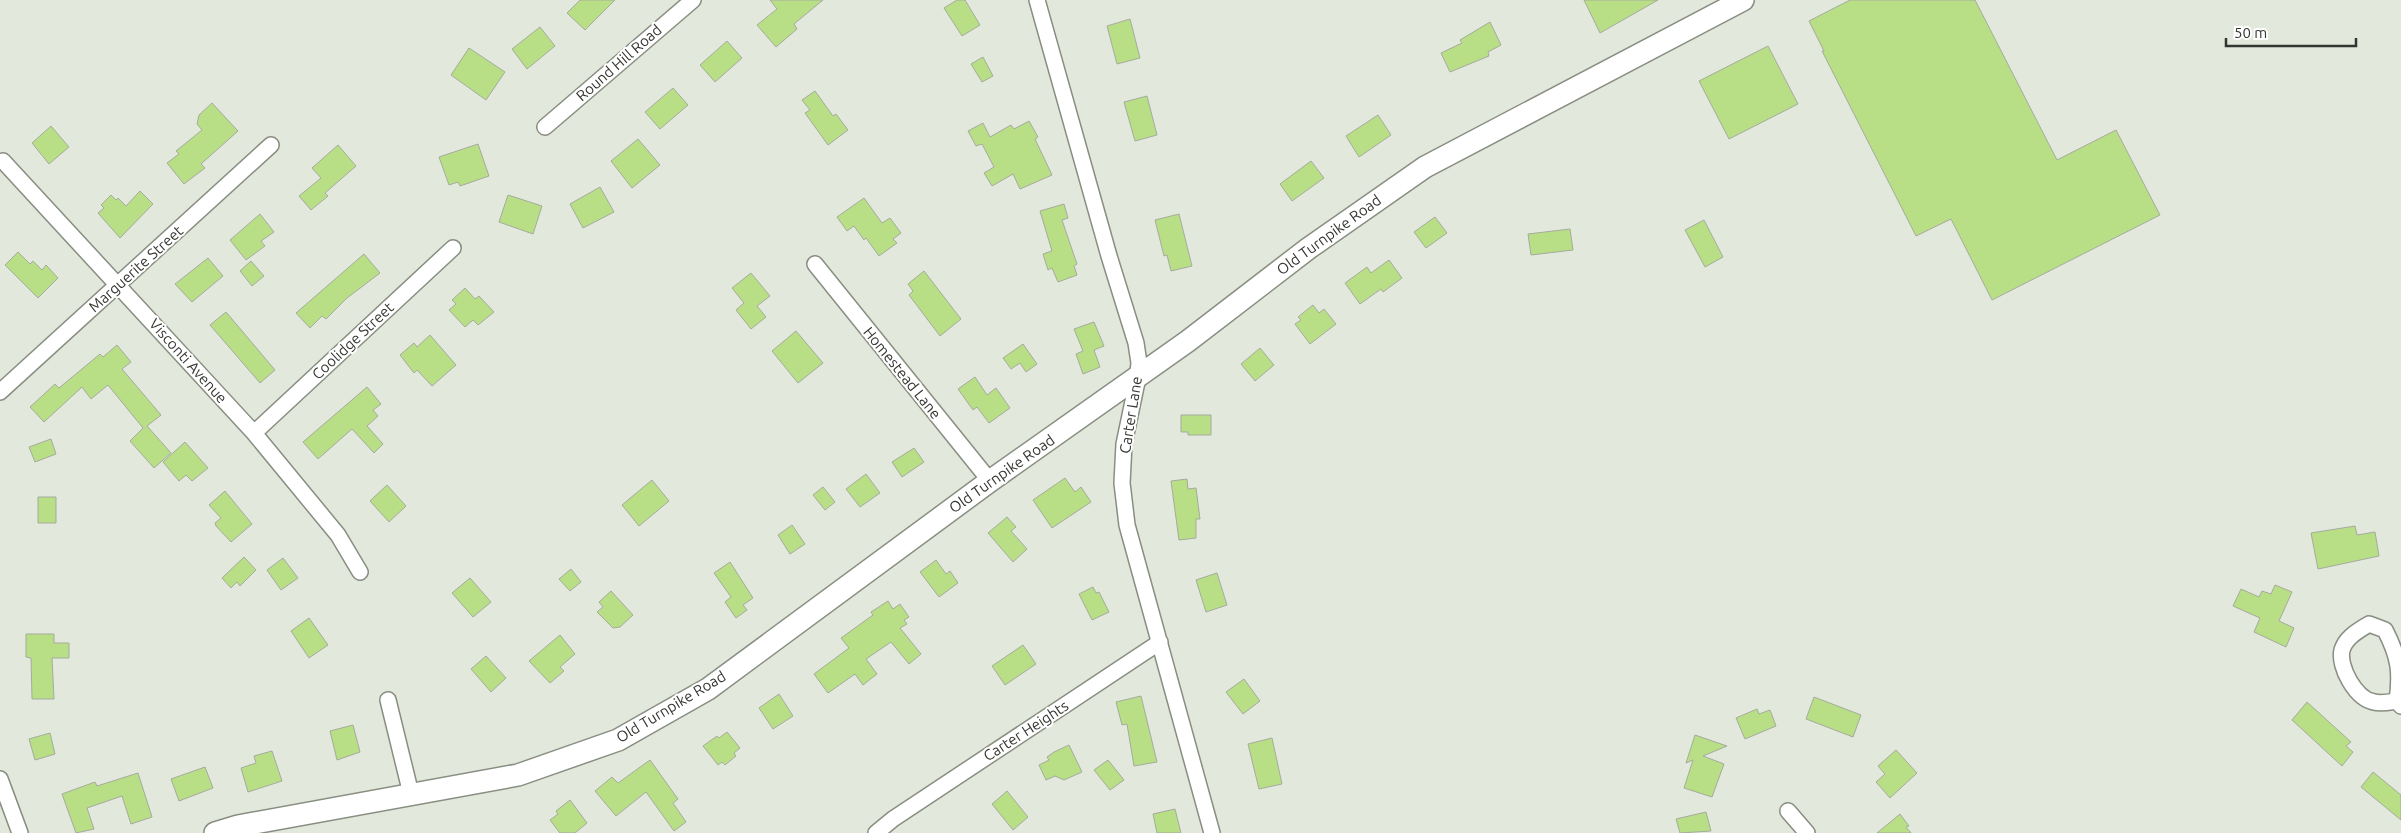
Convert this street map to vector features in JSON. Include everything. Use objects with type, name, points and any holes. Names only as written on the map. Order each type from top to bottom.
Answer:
[{"type":"main road","name":"Old Turnpike Road","points":[[215,833],[238,826],[518,775],[618,740],[708,689],[990,481],[1138,377],[1309,248],[1425,166],[1743,0]]},
{"type":"street","name":"Round Hill Road","points":[[546,127],[693,0]]},
{"type":"street","name":"Carter Lane","points":[[1036,0],[1108,256],[1136,343],[1138,377],[1124,444],[1122,483],[1127,525],[1212,833]]},
{"type":"street","name":"Marguerite Street","points":[[0,392],[272,145]]},
{"type":"street","name":"Visconti Avenue","points":[[3,161],[254,434],[338,535],[360,572]]},
{"type":"street","name":"Coolidge Street","points":[[254,434],[453,248]]},
{"type":"street","name":"Homestead Lane","points":[[815,264],[990,481]]},
{"type":"street","points":[[2369,624],[2385,630],[2397,653],[2400,681],[2399,704],[2374,703],[2359,696],[2347,677],[2342,652],[2351,635],[2369,624]]},
{"type":"street","name":"Carter Heights","points":[[876,833],[892,826],[1160,642]]},
{"type":"street","points":[[388,700],[411,794]]},
{"type":"street","points":[[0,779],[20,833]]},
{"type":"street","points":[[1788,811],[1807,833]]},
{"type":"building","points":[[580,0],[615,0],[585,30],[567,13]]},
{"type":"building","points":[[770,0],[823,0],[794,24],[797,29],[776,47],[757,25],[777,9]]},
{"type":"building","points":[[957,0],[965,0],[980,25],[962,36],[944,8]]},
{"type":"building","points":[[1584,0],[1658,0],[1600,33]]},
{"type":"building","points":[[1850,0],[1975,0],[2057,160],[2116,130],[2160,215],[1992,300],[1951,219],[1916,236],[1822,51],[1824,51],[1809,21]]},
{"type":"building","points":[[1130,19],[1140,58],[1117,64],[1107,26]]},
{"type":"building","points":[[1490,22],[1501,45],[1488,52],[1489,56],[1450,72],[1441,53],[1462,43],[1460,40]]},
{"type":"building","points":[[540,27],[555,46],[527,69],[512,49]]},
{"type":"building","points":[[727,41],[742,58],[715,82],[700,65]]},
{"type":"building","points":[[1768,46],[1798,104],[1729,139],[1699,81]]},
{"type":"building","points":[[469,48],[505,72],[486,100],[451,75]]},
{"type":"building","points":[[983,57],[993,76],[982,82],[971,64]]},
{"type":"building","points":[[673,88],[688,105],[660,129],[645,112]]},
{"type":"building","points":[[815,91],[833,116],[836,114],[848,130],[828,145],[805,113],[810,110],[802,100]]},
{"type":"building","points":[[1147,96],[1157,135],[1135,141],[1124,102]]},
{"type":"building","points":[[212,103],[238,131],[201,164],[205,168],[184,184],[167,163],[179,154],[176,151],[202,130],[197,124],[199,115]]},
{"type":"building","points":[[1378,115],[1391,135],[1359,157],[1346,136]]},
{"type":"building","points":[[1029,121],[1038,137],[1035,139],[1052,175],[1020,189],[1013,174],[992,186],[984,173],[994,167],[982,144],[976,146],[968,131],[983,123],[990,137],[1011,125],[1014,129]]},
{"type":"building","points":[[51,126],[69,147],[49,164],[32,143]]},
{"type":"building","points":[[638,139],[660,165],[632,188],[611,161]]},
{"type":"building","points":[[478,144],[489,176],[460,186],[458,182],[449,185],[439,157]]},
{"type":"building","points":[[338,145],[356,166],[325,193],[328,196],[311,210],[299,196],[321,178],[312,168]]},
{"type":"building","points":[[1311,161],[1324,178],[1292,201],[1280,184]]},
{"type":"building","points":[[600,187],[614,212],[583,228],[570,204]]},
{"type":"building","points":[[140,191],[153,204],[120,238],[98,213],[104,208],[101,205],[111,195],[116,200],[118,198],[126,206]]},
{"type":"building","points":[[508,195],[542,206],[533,234],[499,222]]},
{"type":"building","points":[[864,198],[882,223],[890,218],[901,233],[893,239],[897,243],[879,256],[866,238],[864,240],[854,226],[847,231],[837,217]]},
{"type":"building","points":[[1064,204],[1068,218],[1062,220],[1077,264],[1074,266],[1077,275],[1058,282],[1052,268],[1048,270],[1043,254],[1052,251],[1040,211]]},
{"type":"building","points":[[260,214],[274,232],[261,241],[265,246],[246,260],[230,240]]},
{"type":"building","points":[[1179,214],[1192,266],[1171,271],[1167,255],[1164,256],[1155,220]]},
{"type":"building","points":[[1435,217],[1447,233],[1426,248],[1414,232]]},
{"type":"building","points":[[1704,220],[1723,257],[1705,267],[1685,230]]},
{"type":"building","points":[[1570,229],[1573,250],[1531,255],[1528,234]]},
{"type":"building","points":[[18,252],[30,264],[33,261],[42,270],[46,265],[58,278],[38,298],[5,265]]},
{"type":"building","points":[[364,254],[380,273],[347,298],[326,319],[322,316],[310,328],[296,313]]},
{"type":"building","points":[[208,258],[223,276],[192,302],[175,284]]},
{"type":"building","points":[[1389,260],[1402,278],[1383,292],[1381,289],[1360,304],[1345,283],[1367,267],[1371,273]]},
{"type":"building","points":[[251,261],[264,276],[252,286],[240,271]]},
{"type":"building","points":[[924,271],[961,319],[940,336],[909,295],[913,291],[908,284]]},
{"type":"building","points":[[751,273],[770,296],[757,306],[766,317],[751,329],[736,310],[744,303],[732,288]]},
{"type":"building","points":[[465,288],[475,299],[479,296],[494,312],[478,325],[473,320],[465,327],[449,310],[456,304],[452,300]]},
{"type":"building","points":[[1313,305],[1319,313],[1324,309],[1336,324],[1310,344],[1295,324],[1301,320],[1298,317]]},
{"type":"building","points":[[226,312],[275,370],[260,383],[210,325]]},
{"type":"building","points":[[1094,322],[1104,346],[1094,350],[1100,367],[1083,374],[1076,354],[1083,351],[1074,329]]},
{"type":"building","points":[[796,331],[823,363],[798,383],[772,351]]},
{"type":"building","points":[[430,335],[456,365],[432,386],[417,370],[414,373],[400,355],[414,343],[417,347]]},
{"type":"building","points":[[1023,344],[1037,364],[1026,372],[1020,363],[1011,369],[1003,358]]},
{"type":"building","points":[[117,345],[131,362],[122,369],[161,415],[147,426],[171,453],[154,468],[130,441],[143,428],[108,385],[91,399],[82,387],[44,422],[30,407],[55,384],[59,388],[100,354],[103,357]]},
{"type":"building","points":[[1260,348],[1274,365],[1255,381],[1241,364]]},
{"type":"building","points":[[975,377],[987,395],[996,388],[1010,408],[989,423],[977,407],[973,410],[958,389]]},
{"type":"building","points":[[367,387],[381,404],[373,410],[378,416],[367,426],[383,444],[374,453],[352,429],[318,459],[303,442]]},
{"type":"building","points":[[1181,415],[1211,415],[1211,435],[1188,435],[1188,432],[1181,432]]},
{"type":"building","points":[[51,439],[56,454],[35,462],[29,447]]},
{"type":"building","points":[[185,442],[208,468],[192,481],[186,475],[179,481],[163,462]]},
{"type":"building","points":[[914,448],[924,462],[902,477],[892,462]]},
{"type":"building","points":[[866,474],[880,493],[860,507],[846,489]]},
{"type":"building","points":[[1065,478],[1075,492],[1081,487],[1091,502],[1052,528],[1033,500]]},
{"type":"building","points":[[1187,479],[1188,489],[1196,488],[1200,519],[1196,519],[1196,538],[1179,540],[1171,481]]},
{"type":"building","points":[[652,480],[669,501],[639,526],[622,505]]},
{"type":"building","points":[[387,485],[406,506],[389,522],[370,501]]},
{"type":"building","points":[[823,487],[835,502],[825,510],[813,495]]},
{"type":"building","points":[[225,491],[252,524],[231,542],[216,526],[215,523],[221,518],[209,505]]},
{"type":"building","points":[[38,497],[56,497],[56,523],[38,523]]},
{"type":"building","points":[[1007,517],[1016,527],[1011,531],[1027,549],[1013,562],[988,533]]},
{"type":"building","points":[[792,525],[805,544],[790,554],[778,535]]},
{"type":"building","points":[[2355,526],[2357,535],[2375,532],[2379,556],[2318,569],[2311,533]]},
{"type":"building","points":[[244,557],[256,570],[240,586],[237,582],[231,588],[222,578]]},
{"type":"building","points":[[283,558],[298,578],[281,590],[267,570]]},
{"type":"building","points":[[936,560],[946,574],[950,571],[958,583],[939,597],[920,572]]},
{"type":"building","points":[[730,562],[753,598],[743,605],[747,610],[736,618],[725,602],[731,597],[714,573]]},
{"type":"building","points":[[571,569],[581,582],[570,591],[559,579]]},
{"type":"building","points":[[1217,573],[1227,605],[1206,612],[1196,580]]},
{"type":"building","points":[[470,578],[491,602],[473,617],[452,593]]},
{"type":"building","points":[[2275,585],[2292,592],[2279,621],[2294,628],[2286,647],[2254,632],[2260,618],[2233,606],[2241,589],[2259,597],[2262,591],[2271,594]]},
{"type":"building","points":[[1093,587],[1096,593],[1099,592],[1109,612],[1092,620],[1079,594]]},
{"type":"building","points":[[611,591],[633,615],[620,627],[613,628],[597,612],[603,607],[599,602]]},
{"type":"building","points":[[888,601],[893,609],[900,604],[909,617],[904,620],[907,624],[900,628],[921,654],[909,664],[891,642],[866,659],[877,674],[863,685],[855,674],[828,693],[814,674],[849,648],[841,638],[873,615],[871,612]]},
{"type":"building","points":[[309,618],[328,645],[309,658],[291,631]]},
{"type":"building","points":[[26,634],[54,634],[54,643],[69,643],[69,658],[52,658],[54,699],[32,699],[31,658],[26,657]]},
{"type":"building","points":[[560,635],[575,654],[560,667],[564,671],[550,683],[529,661]]},
{"type":"building","points":[[1023,645],[1036,664],[1005,685],[992,666]]},
{"type":"building","points":[[486,656],[506,678],[491,692],[471,669]]},
{"type":"building","points":[[1244,679],[1260,701],[1243,714],[1226,692]]},
{"type":"building","points":[[779,694],[793,716],[773,729],[759,708]]},
{"type":"building","points":[[1141,696],[1157,762],[1134,766],[1127,724],[1122,725],[1116,702]]},
{"type":"building","points":[[1814,697],[1861,715],[1853,737],[1806,719]]},
{"type":"building","points":[[2307,702],[2351,742],[2346,746],[2353,752],[2342,766],[2292,720]]},
{"type":"building","points":[[1757,709],[1759,714],[1770,710],[1776,726],[1745,739],[1736,718]]},
{"type":"building","points":[[353,725],[360,752],[337,760],[330,731]]},
{"type":"building","points":[[727,732],[740,748],[734,753],[736,756],[725,765],[722,762],[718,765],[703,746],[717,736],[719,738]]},
{"type":"building","points":[[50,733],[55,754],[35,760],[29,739]]},
{"type":"building","points":[[1695,735],[1727,746],[1703,756],[1724,764],[1712,797],[1684,788],[1693,760],[1686,763]]},
{"type":"building","points":[[1272,738],[1282,784],[1259,789],[1248,744]]},
{"type":"building","points":[[1069,745],[1082,772],[1064,780],[1055,776],[1046,780],[1039,765],[1049,760],[1047,757],[1054,752]]},
{"type":"building","points":[[1896,750],[1917,773],[1890,798],[1876,782],[1885,774],[1878,766]]},
{"type":"building","points":[[272,751],[282,781],[248,792],[241,768],[256,763],[254,756]]},
{"type":"building","points":[[650,760],[678,799],[673,803],[686,822],[674,831],[646,792],[616,816],[595,791],[612,777],[618,783]]},
{"type":"building","points":[[1108,760],[1124,780],[1110,790],[1094,770]]},
{"type":"building","points":[[205,767],[213,788],[179,801],[171,779]]},
{"type":"building","points":[[2373,772],[2401,795],[2401,820],[2361,787]]},
{"type":"building","points":[[138,773],[152,817],[131,824],[122,796],[87,808],[94,829],[76,833],[62,794],[95,782],[97,786]]},
{"type":"building","points":[[1007,791],[1028,817],[1013,830],[992,804]]},
{"type":"building","points":[[570,800],[587,823],[575,833],[560,833],[550,820],[558,814],[556,811]]},
{"type":"building","points":[[1175,809],[1181,833],[1157,833],[1153,814]]},
{"type":"building","points":[[1706,812],[1711,831],[1680,833],[1676,819]]},
{"type":"building","points":[[1900,814],[1909,826],[1906,827],[1911,833],[1877,833]]}]
